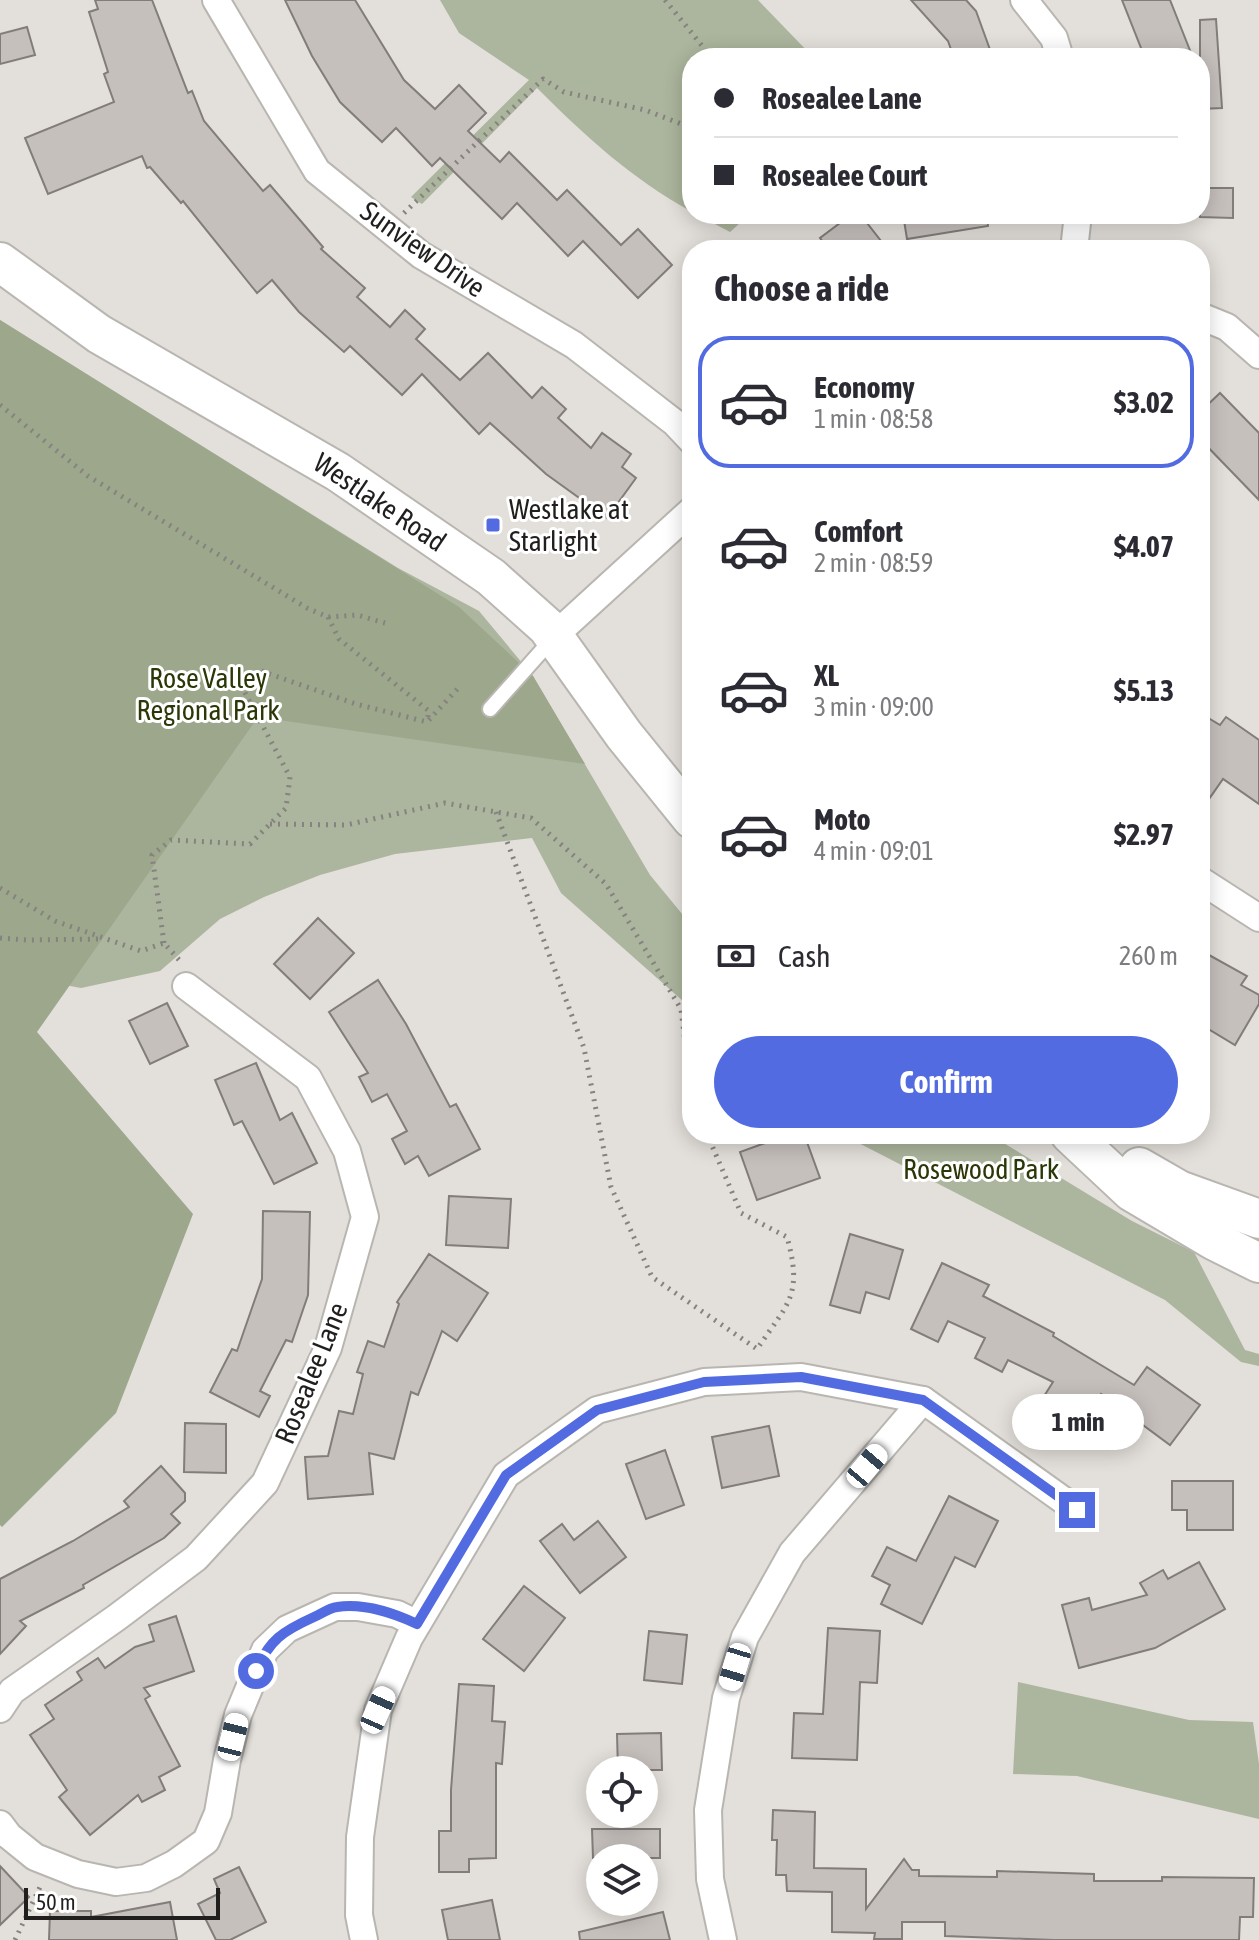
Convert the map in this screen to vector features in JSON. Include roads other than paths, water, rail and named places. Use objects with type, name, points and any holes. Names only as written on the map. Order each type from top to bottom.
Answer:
[{"type":"street","name":"Sunview Drive","points":[[216,0],[317,171],[421,255],[574,345],[682,430]]},
{"type":"street","points":[[1024,0],[1054,38],[1057,48]]},
{"type":"street","name":"Westlake Road","points":[[0,262],[99,334],[338,472],[491,577],[547,627],[624,735],[682,807]]},
{"type":"street","points":[[1210,320],[1227,327],[1259,355]]},
{"type":"street","points":[[554,636],[682,519]]},
{"type":"street","points":[[1210,886],[1259,918]]},
{"type":"street","name":"Rosealee Lane","points":[[0,1709],[12,1691],[196,1558],[265,1483],[328,1348],[365,1217],[347,1151],[308,1078],[186,986]]},
{"type":"street","points":[[1081,1144],[1132,1192],[1259,1263]]},
{"type":"street","points":[[1098,1144],[1179,1190],[1259,1219]]},
{"type":"street","points":[[364,1940],[359,1915],[360,1837],[378,1710],[417,1624],[506,1475],[597,1410],[704,1382],[801,1377],[923,1400],[1077,1510]]},
{"type":"street","points":[[723,1940],[710,1879],[708,1810],[726,1698],[745,1637],[792,1553],[923,1400]]},
{"type":"street","points":[[0,1824],[9,1836],[35,1857],[78,1874],[116,1882],[146,1878],[174,1864],[206,1841],[218,1813],[238,1715],[265,1650],[287,1629],[335,1607],[358,1607],[397,1614],[417,1624]]},
{"type":"lane","points":[[490,709],[554,636]]},
{"type":"place","name":"Westlake at Starlight","points":[[493,525]]},
{"type":"park label","name":"Rose Valley Regional Park","points":[[208,694]]},
{"type":"park label","name":"Rosewood Park","points":[[981,1169]]}]
